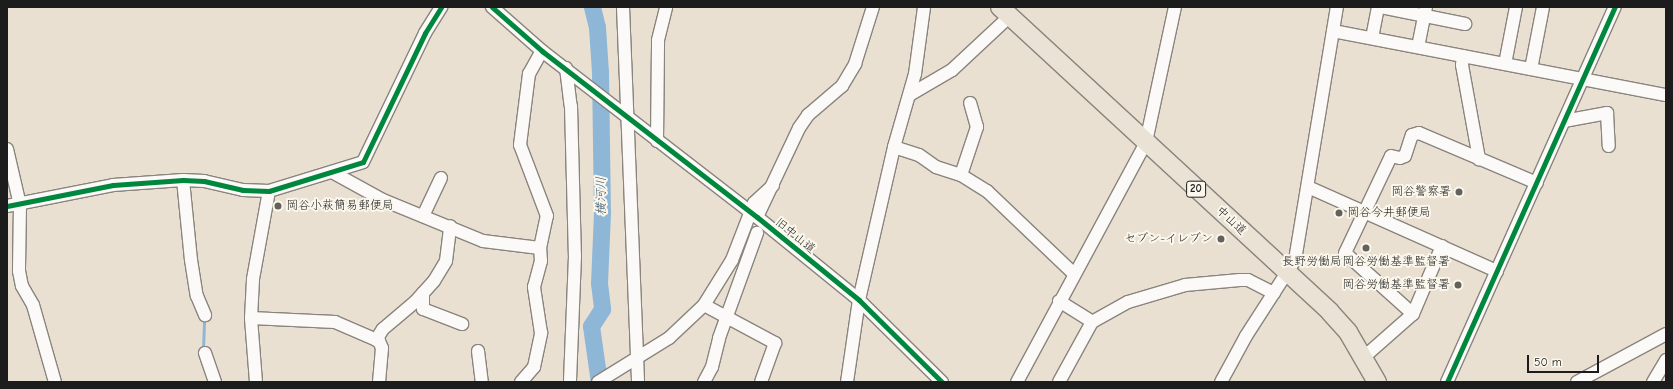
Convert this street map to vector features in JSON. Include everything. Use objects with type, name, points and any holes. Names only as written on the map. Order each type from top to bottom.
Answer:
[{"type":"highway","name":"中山道","points":[[1005,12],[1330,312],[1348,332],[1364,357],[1377,382]]},
{"type":"street","points":[[7,206],[20,205],[113,185],[183,180],[204,181],[243,190],[269,191],[363,162],[370,154],[425,33],[441,7]]},
{"type":"street","points":[[492,7],[542,51],[529,74],[520,145],[548,216],[540,248],[542,261],[534,287],[541,333],[534,367],[521,382]]},
{"type":"street","points":[[623,7],[625,114],[638,382]]},
{"type":"street","points":[[657,141],[658,40],[666,7]]},
{"type":"street","points":[[598,382],[669,338],[704,305],[732,260],[754,215],[773,185],[799,128],[808,115],[845,80],[854,64],[873,7]]},
{"type":"street","points":[[847,382],[859,300],[894,147],[911,94],[924,7]]},
{"type":"street","points":[[1017,382],[1074,273],[1146,142],[1175,7]]},
{"type":"street","points":[[1221,382],[1295,260],[1337,7]]},
{"type":"street","points":[[1372,38],[1378,7]]},
{"type":"street","points":[[1381,7],[1425,11],[1465,24]]},
{"type":"street","points":[[1505,64],[1516,7]]},
{"type":"street","points":[[1531,69],[1543,7]]},
{"type":"street","points":[[1447,382],[1615,7]]},
{"type":"street","points":[[1418,47],[1425,11]]},
{"type":"street","points":[[911,94],[952,70],[1005,12]]},
{"type":"street","points":[[1333,31],[1666,95]]},
{"type":"street","name":"旧中山道","points":[[542,51],[754,215],[859,300],[942,382]]},
{"type":"street","points":[[1463,56],[1462,64],[1479,159]]},
{"type":"street","points":[[568,70],[571,106],[575,256],[570,382]]},
{"type":"street","points":[[961,175],[977,126],[970,103]]},
{"type":"street","points":[[1564,120],[1607,114],[1610,146]]},
{"type":"street","points":[[1413,314],[1345,253],[1391,156],[1400,158],[1405,156],[1412,135],[1418,133],[1537,183]]},
{"type":"street","points":[[894,147],[919,155],[936,167],[961,175],[1006,206],[1026,230],[1074,273]]},
{"type":"street","points":[[7,149],[20,205],[13,273],[33,305],[55,382]]},
{"type":"street","points":[[332,172],[382,200],[450,226],[483,241],[540,248]]},
{"type":"street","points":[[423,216],[442,178]]},
{"type":"street","points":[[183,180],[192,267],[197,296],[205,314]]},
{"type":"street","points":[[1308,187],[1366,211],[1497,271]]},
{"type":"street","points":[[256,382],[251,318],[253,279],[269,191]]},
{"type":"street","points":[[376,340],[383,329],[423,293],[446,261],[450,226]]},
{"type":"street","points":[[704,382],[712,367],[726,317],[757,233]]},
{"type":"street","points":[[1364,357],[1413,314],[1442,246]]},
{"type":"street","points":[[1059,382],[1092,322],[1128,302],[1185,285],[1248,280],[1274,293]]},
{"type":"street","points":[[423,293],[423,309],[462,324]]},
{"type":"street","points":[[1059,301],[1092,322]]},
{"type":"street","points":[[704,305],[775,343],[761,382]]},
{"type":"street","points":[[251,318],[335,322],[376,340],[382,348],[379,382]]},
{"type":"street","points":[[1577,382],[1666,334]]},
{"type":"street","points":[[478,350],[482,382]]},
{"type":"street","points":[[205,354],[215,382]]},
{"type":"street","points":[[1653,382],[1666,360]]},
{"type":"waterway","name":"横河川","points":[[592,7],[597,27],[600,72],[602,212],[599,283],[602,309],[591,326],[599,382]]},
{"type":"waterway","points":[[203,350],[204,317]]},
{"type":"cycle path","points":[[7,206],[113,185],[183,180],[204,181],[243,190],[269,191],[363,162],[425,33],[441,7]]},
{"type":"cycle path","points":[[492,7],[542,51],[757,217],[859,300],[942,382]]},
{"type":"cycle path","points":[[1447,382],[1615,7]]},
{"type":"place","name":"岡谷警察署","points":[[1459,192]]},
{"type":"place","name":"岡谷小萩簡易郵便局","points":[[278,206]]},
{"type":"place","name":"岡谷今井郵便局","points":[[1339,213]]},
{"type":"place","name":"セブン-イレブン","points":[[1221,239]]},
{"type":"place","name":"長野労働局岡谷労働基準監督署","points":[[1366,248]]},
{"type":"place","name":"岡谷労働基準監督署","points":[[1458,285]]}]
